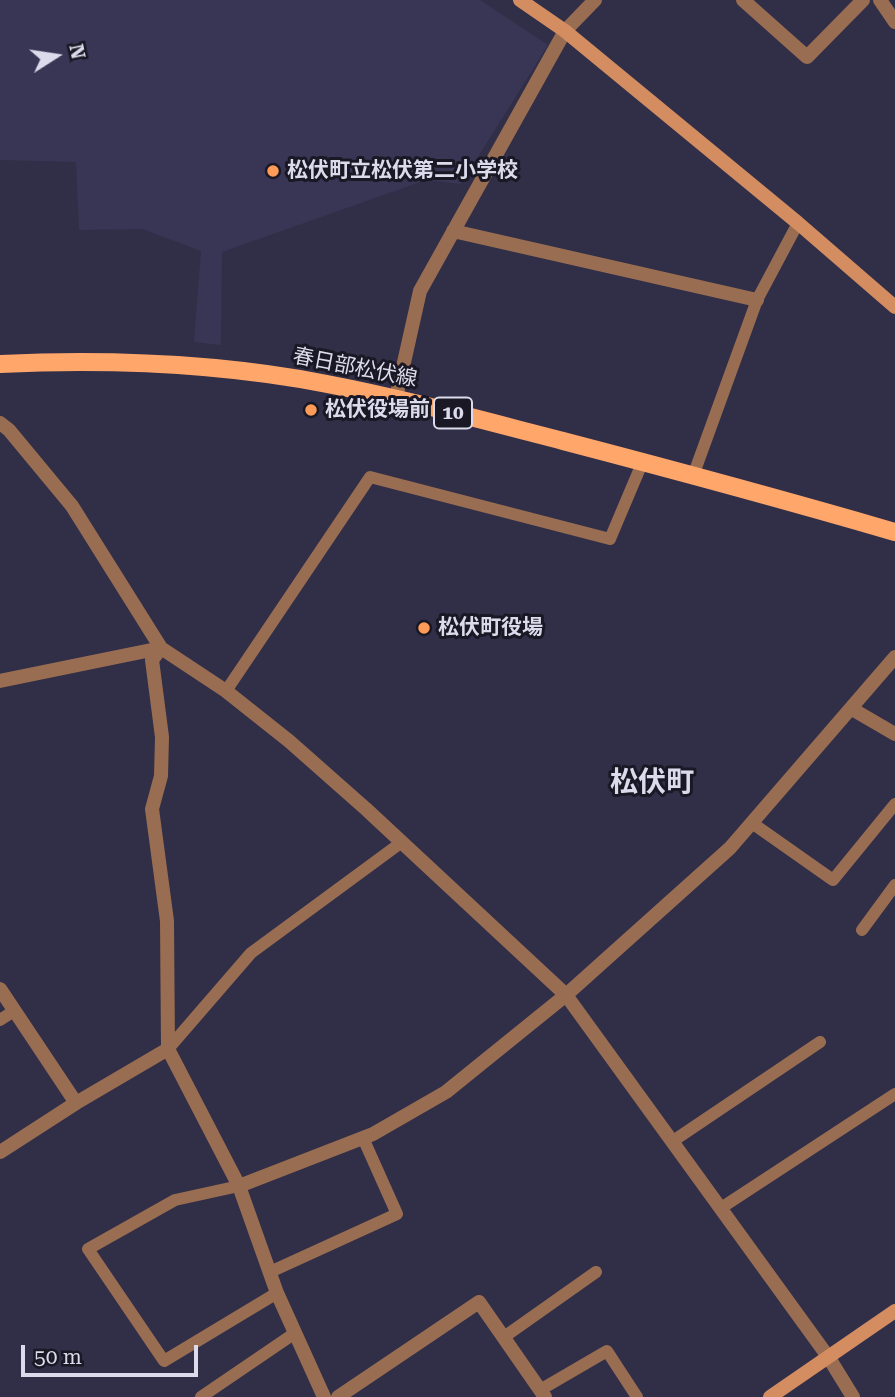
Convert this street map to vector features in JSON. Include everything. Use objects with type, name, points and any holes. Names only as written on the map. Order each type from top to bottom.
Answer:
[{"type":"main road","name":"春日部松伏線","points":[[0,364],[94,362],[180,365],[324,383],[396,398],[643,461],[895,532]]},
{"type":"street","points":[[520,0],[565,31],[798,223],[895,307]]},
{"type":"street","points":[[396,398],[420,290],[565,31],[595,0]]},
{"type":"street","points":[[743,0],[807,57],[863,0]]},
{"type":"street","points":[[880,0],[895,22]]},
{"type":"street","points":[[453,231],[757,300]]},
{"type":"street","points":[[0,423],[9,430],[72,506],[161,648],[226,691],[289,741],[566,995],[829,1357],[853,1397]]},
{"type":"street","points":[[0,681],[161,648]]},
{"type":"street","points":[[161,648],[152,660],[162,737],[161,776],[152,809],[167,921],[168,1049],[239,1186],[277,1293],[324,1397]]},
{"type":"street","points":[[239,1186],[373,1134],[446,1093],[566,995],[730,848],[895,657]]},
{"type":"street","points":[[852,709],[895,734]]},
{"type":"street","points":[[0,989],[76,1103]]},
{"type":"street","points":[[0,1152],[168,1049]]},
{"type":"street","points":[[338,1397],[479,1302],[542,1394]]},
{"type":"street","points":[[770,1397],[895,1311]]},
{"type":"lane","points":[[694,476],[757,300],[798,223]]},
{"type":"lane","points":[[226,691],[370,477],[610,539],[643,461]]},
{"type":"lane","points":[[752,823],[833,880],[895,804]]},
{"type":"lane","points":[[168,1049],[251,953],[402,842]]},
{"type":"lane","points":[[862,930],[895,886]]},
{"type":"lane","points":[[0,1020],[14,1011]]},
{"type":"lane","points":[[673,1142],[820,1042]]},
{"type":"lane","points":[[721,1208],[895,1094]]},
{"type":"lane","points":[[270,1272],[397,1214],[363,1138]]},
{"type":"lane","points":[[239,1186],[175,1200],[88,1249],[164,1361],[277,1293]]},
{"type":"lane","points":[[504,1337],[596,1272]]},
{"type":"lane","points":[[201,1397],[295,1334]]},
{"type":"lane","points":[[542,1394],[607,1351],[637,1397]]},
{"type":"shaded area","name":"松伏町立松伏第二小学校","points":[[0,0],[480,0],[548,45],[461,184],[426,180],[222,252],[221,345],[194,342],[201,251],[142,229],[79,230],[76,162],[0,160]]},
{"type":"place","name":"松伏町立松伏第二小学校","points":[[273,171]]},
{"type":"place","name":"松伏役場前","points":[[311,410]]},
{"type":"place","name":"松伏町役場","points":[[424,628]]},
{"type":"district","name":"松伏町","points":[[652,783]]}]
